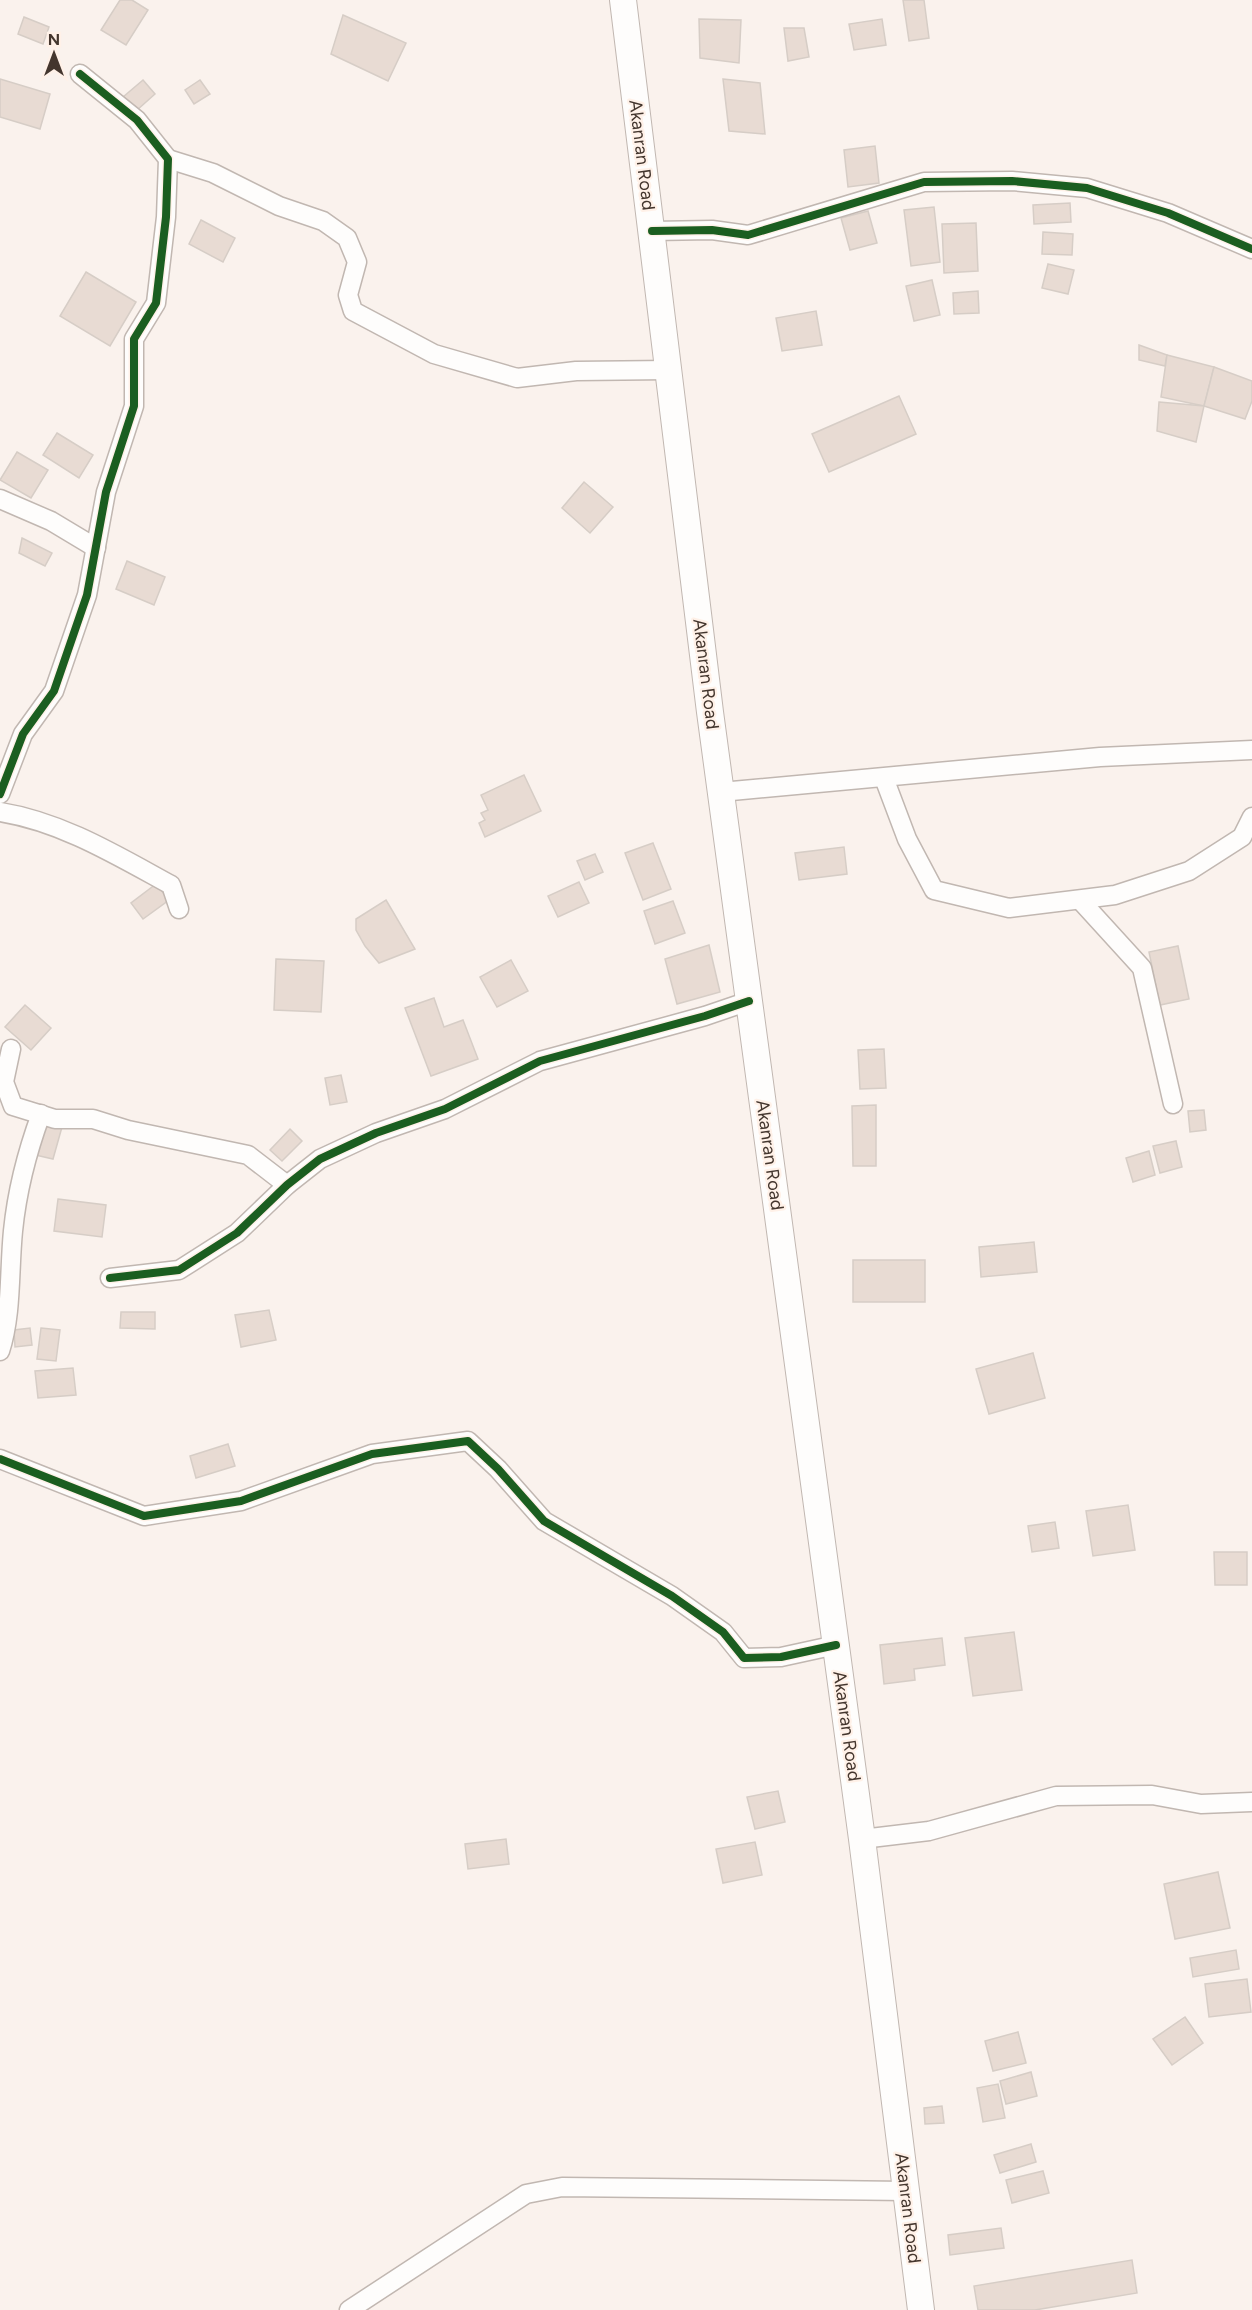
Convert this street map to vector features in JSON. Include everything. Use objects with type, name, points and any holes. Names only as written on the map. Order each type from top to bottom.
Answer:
[{"type":"main road","name":"Akanran Road","points":[[623,0],[721,792],[862,1839],[921,2310]]},
{"type":"street","points":[[80,74],[137,120],[168,159],[213,173],[279,206],[323,221],[347,238],[357,262],[348,296],[353,311],[434,354],[516,378],[576,371],[669,370]]},
{"type":"street","points":[[0,794],[23,734],[54,691],[87,595],[106,492],[134,406],[134,339],[156,303],[166,217],[168,159]]},
{"type":"street","points":[[652,231],[712,230],[748,235],[924,182],[1012,181],[1087,188],[1168,213],[1252,249]]},
{"type":"street","points":[[0,499],[51,521],[96,548]]},
{"type":"street","points":[[721,792],[1100,757],[1252,750]]},
{"type":"street","points":[[884,778],[907,839],[934,890],[1009,908],[1115,895],[1189,871],[1242,837],[1252,817]]},
{"type":"street","points":[[0,812],[24,816],[58,828],[126,859],[171,885],[179,909]]},
{"type":"street","points":[[1080,900],[1142,968],[1173,1104]]},
{"type":"street","points":[[111,1278],[179,1270],[237,1233],[287,1185],[320,1159],[376,1133],[445,1109],[540,1061],[705,1016],[749,1001]]},
{"type":"street","points":[[11,1049],[4,1082],[12,1106],[55,1119],[93,1119],[128,1130],[248,1155],[287,1185]]},
{"type":"street","points":[[0,1351],[6,1334],[6,1240],[26,1153],[41,1114]]},
{"type":"street","points":[[0,1459],[144,1516],[241,1502],[372,1454],[426,1445],[468,1442],[498,1469],[544,1521],[672,1596],[723,1632],[744,1658],[781,1657],[836,1645]]},
{"type":"street","points":[[862,1839],[929,1831],[1056,1796],[1152,1795],[1201,1804],[1252,1802]]},
{"type":"street","points":[[349,2310],[526,2194],[562,2187],[906,2191]]},
{"type":"building","points":[[120,0],[132,0],[148,10],[126,45],[101,30]]},
{"type":"building","points":[[903,0],[924,0],[929,38],[909,41]]},
{"type":"building","points":[[343,15],[406,43],[388,81],[331,54]]},
{"type":"building","points":[[24,17],[49,27],[43,44],[18,34]]},
{"type":"building","points":[[699,19],[741,20],[739,63],[700,58]]},
{"type":"building","points":[[882,19],[886,45],[854,50],[849,24]]},
{"type":"building","points":[[784,28],[804,28],[809,57],[788,61]]},
{"type":"building","points":[[0,79],[50,94],[40,129],[0,117]]},
{"type":"building","points":[[723,79],[760,83],[765,134],[729,131]]},
{"type":"building","points":[[143,80],[155,94],[136,111],[123,97]]},
{"type":"building","points":[[200,80],[210,94],[194,104],[185,90]]},
{"type":"building","points":[[875,146],[879,183],[848,187],[844,150]]},
{"type":"building","points":[[1070,203],[1071,222],[1034,224],[1033,205]]},
{"type":"building","points":[[934,207],[940,262],[911,266],[904,210]]},
{"type":"building","points":[[868,211],[877,243],[850,250],[841,218]]},
{"type":"building","points":[[201,220],[235,238],[223,262],[189,244]]},
{"type":"building","points":[[976,223],[978,271],[944,273],[942,224]]},
{"type":"building","points":[[1043,232],[1073,234],[1072,255],[1042,254]]},
{"type":"building","points":[[1048,264],[1074,270],[1068,294],[1042,288]]},
{"type":"building","points":[[86,272],[136,302],[110,346],[60,316]]},
{"type":"building","points":[[932,280],[940,315],[914,321],[906,286]]},
{"type":"building","points":[[978,291],[979,313],[954,314],[953,293]]},
{"type":"building","points":[[816,311],[822,345],[782,351],[776,318]]},
{"type":"building","points":[[1139,345],[1167,355],[1165,366],[1139,360]]},
{"type":"building","points":[[1167,355],[1214,367],[1204,406],[1161,397]]},
{"type":"building","points":[[1214,367],[1252,381],[1252,401],[1245,419],[1204,406]]},
{"type":"building","points":[[899,396],[916,434],[829,472],[812,434]]},
{"type":"building","points":[[1159,402],[1204,406],[1196,442],[1157,431]]},
{"type":"building","points":[[57,433],[93,455],[79,478],[43,455]]},
{"type":"building","points":[[17,452],[48,470],[31,498],[0,480]]},
{"type":"building","points":[[584,482],[613,507],[590,533],[562,508]]},
{"type":"building","points":[[22,538],[52,553],[45,566],[19,553]]},
{"type":"building","points":[[127,561],[165,577],[154,605],[116,589]]},
{"type":"building","points":[[524,775],[541,811],[485,837],[479,823],[485,820],[481,813],[488,810],[481,795]]},
{"type":"building","points":[[653,843],[671,889],[643,900],[625,853]]},
{"type":"building","points":[[844,847],[847,874],[799,880],[795,853]]},
{"type":"building","points":[[595,854],[603,872],[585,880],[577,861]]},
{"type":"building","points":[[579,882],[589,903],[558,917],[548,896]]},
{"type":"building","points":[[156,884],[169,900],[143,919],[131,903]]},
{"type":"building","points":[[386,900],[415,949],[379,963],[356,930],[356,919]]},
{"type":"building","points":[[673,901],[685,933],[655,944],[644,911]]},
{"type":"building","points":[[709,945],[720,992],[677,1004],[665,959]]},
{"type":"building","points":[[1178,946],[1189,999],[1160,1005],[1149,952]]},
{"type":"building","points":[[276,959],[324,961],[321,1012],[274,1010]]},
{"type":"building","points":[[511,960],[528,991],[497,1007],[480,977]]},
{"type":"building","points":[[434,998],[444,1027],[463,1020],[478,1059],[431,1076],[405,1008]]},
{"type":"building","points":[[25,1005],[51,1028],[31,1050],[5,1027]]},
{"type":"building","points":[[884,1049],[886,1088],[860,1089],[858,1050]]},
{"type":"building","points":[[341,1075],[347,1102],[330,1105],[325,1078]]},
{"type":"building","points":[[876,1105],[876,1166],[853,1166],[852,1106]]},
{"type":"building","points":[[1204,1110],[1206,1130],[1190,1132],[1188,1111]]},
{"type":"building","points":[[40,1121],[62,1127],[53,1159],[31,1154]]},
{"type":"building","points":[[290,1129],[302,1141],[282,1161],[270,1150]]},
{"type":"building","points":[[1176,1141],[1182,1167],[1160,1173],[1153,1146]]},
{"type":"building","points":[[1149,1151],[1155,1175],[1133,1182],[1126,1158]]},
{"type":"building","points":[[58,1199],[106,1205],[102,1237],[54,1231]]},
{"type":"building","points":[[1034,1242],[1037,1272],[981,1277],[979,1247]]},
{"type":"building","points":[[853,1260],[925,1260],[925,1302],[853,1302]]},
{"type":"building","points":[[269,1310],[276,1340],[241,1347],[235,1315]]},
{"type":"building","points":[[121,1312],[155,1312],[155,1329],[120,1328]]},
{"type":"building","points":[[30,1328],[32,1345],[15,1347],[14,1330]]},
{"type":"building","points":[[41,1328],[60,1330],[56,1361],[37,1359]]},
{"type":"building","points":[[1033,1353],[1045,1398],[989,1414],[976,1369]]},
{"type":"building","points":[[73,1368],[76,1395],[38,1398],[35,1371]]},
{"type":"building","points":[[228,1444],[235,1466],[196,1478],[190,1456]]},
{"type":"building","points":[[1128,1505],[1135,1550],[1093,1556],[1086,1511]]},
{"type":"building","points":[[1055,1522],[1059,1548],[1032,1552],[1028,1526]]},
{"type":"building","points":[[1214,1552],[1247,1552],[1247,1585],[1215,1585]]},
{"type":"building","points":[[1014,1632],[1022,1690],[973,1696],[965,1638]]},
{"type":"building","points":[[942,1638],[945,1665],[914,1669],[915,1680],[884,1684],[880,1645]]},
{"type":"building","points":[[778,1791],[785,1822],[755,1829],[747,1797]]},
{"type":"building","points":[[506,1839],[509,1864],[468,1869],[465,1844]]},
{"type":"building","points":[[755,1842],[762,1875],[723,1883],[716,1849]]},
{"type":"building","points":[[1218,1872],[1230,1928],[1175,1939],[1164,1884]]},
{"type":"building","points":[[1236,1950],[1239,1969],[1193,1977],[1190,1958]]},
{"type":"building","points":[[1247,1979],[1251,2012],[1209,2017],[1205,1984]]},
{"type":"building","points":[[1185,2017],[1203,2043],[1172,2065],[1153,2039]]},
{"type":"building","points":[[1018,2032],[1026,2063],[993,2071],[985,2041]]},
{"type":"building","points":[[1031,2072],[1037,2096],[1006,2104],[1000,2081]]},
{"type":"building","points":[[998,2084],[1005,2118],[983,2122],[977,2088]]},
{"type":"building","points":[[942,2106],[944,2123],[925,2124],[924,2108]]},
{"type":"building","points":[[1031,2144],[1036,2162],[1000,2173],[994,2155]]},
{"type":"building","points":[[1043,2171],[1049,2193],[1012,2203],[1006,2180]]},
{"type":"building","points":[[1001,2228],[1004,2248],[950,2255],[948,2235]]},
{"type":"building","points":[[1132,2260],[1137,2293],[1035,2310],[978,2310],[974,2286]]},
{"type":"cycle path","points":[[0,794],[23,734],[54,691],[87,595],[106,492],[134,406],[134,339],[156,303],[166,217],[168,159],[137,120],[80,74]]},
{"type":"cycle path","points":[[652,231],[712,230],[748,235],[924,182],[1012,181],[1087,188],[1168,213],[1252,249]]},
{"type":"cycle path","points":[[110,1278],[179,1270],[237,1233],[287,1185],[320,1159],[376,1133],[445,1109],[540,1061],[705,1016],[749,1001]]},
{"type":"cycle path","points":[[0,1459],[144,1516],[241,1501],[372,1454],[468,1441],[498,1469],[544,1521],[672,1596],[723,1632],[744,1658],[781,1657],[836,1645]]}]
